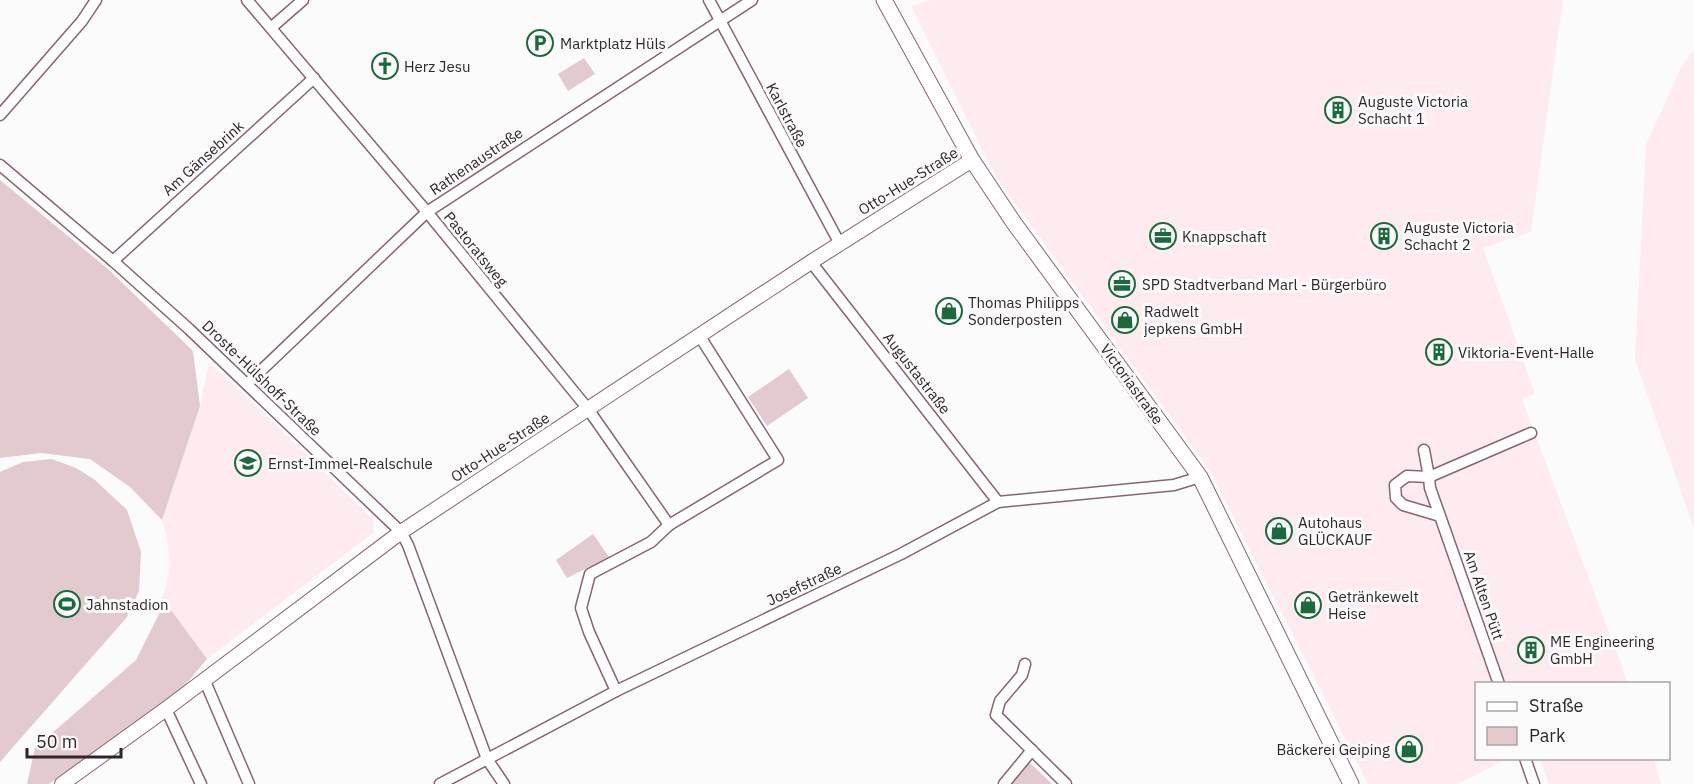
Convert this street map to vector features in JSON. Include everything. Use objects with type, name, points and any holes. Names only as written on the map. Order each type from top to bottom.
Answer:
[{"type":"main road","name":"Victoriastraße","points":[[884,0],[972,160],[1021,232],[1200,477],[1351,784]]},
{"type":"street","points":[[0,115],[82,21],[96,0]]},
{"type":"street","name":"Pastoratsweg","points":[[247,0],[427,212],[588,409],[669,525]]},
{"type":"street","points":[[272,27],[303,0]]},
{"type":"street","name":"Karlstraße","points":[[709,0],[840,244]]},
{"type":"street","name":"Rathenaustraße","points":[[247,384],[427,212],[752,0]]},
{"type":"street","name":"Am Gänsebrink","points":[[113,261],[314,78]]},
{"type":"street","name":"Otto-Hue-Straße","points":[[62,784],[166,709],[401,532],[811,262],[972,160]]},
{"type":"street","name":"Droste-Hülshoff-Straße","points":[[0,165],[113,261],[247,384],[401,532],[408,545],[487,759],[504,784]]},
{"type":"street","name":"Augustastraße","points":[[811,262],[998,502]]},
{"type":"street","points":[[616,691],[589,633],[581,608],[590,574],[651,542],[669,525],[778,460],[699,335]]},
{"type":"street","points":[[1440,516],[1403,506],[1396,498],[1395,485],[1407,476],[1429,477],[1531,433]]},
{"type":"street","name":"Am Alten Pütt","points":[[1424,450],[1430,489],[1498,682]]},
{"type":"street","name":"Josefstraße","points":[[440,784],[616,691],[901,554],[998,502],[1174,485],[1200,477]]},
{"type":"street","points":[[1025,664],[1022,675],[1000,701],[996,715],[1066,784]]},
{"type":"street","points":[[204,679],[249,784]]},
{"type":"street","points":[[166,709],[201,784]]},
{"type":"street","points":[[1004,784],[1032,750]]},
{"type":"street","points":[[1525,760],[1534,784]]},
{"type":"shaded area","points":[[930,0],[1563,0],[1531,232],[1483,248],[1535,394],[1522,399],[1628,682],[1475,682],[1475,760],[1504,760],[1458,784],[1368,784],[1211,472],[996,177],[911,6]]},
{"type":"shaded area","points":[[1694,50],[1694,529],[1635,359],[1646,145],[1681,68]]},
{"type":"shaded area","name":"Ernst-Immel-Realschule","points":[[209,363],[243,393],[374,521],[373,533],[207,659],[171,610],[160,605],[167,584],[170,562],[162,520],[200,406]]},
{"type":"shaded area","points":[[1540,760],[1654,760],[1661,784],[1549,784]]},
{"type":"green space","points":[[584,58],[595,74],[568,91],[558,74]]},
{"type":"green space","points":[[0,180],[108,269],[193,351],[200,406],[162,520],[130,487],[90,459],[41,453],[0,458]]},
{"type":"green space","points":[[789,369],[808,398],[767,426],[748,397]]},
{"type":"green space","name":"Jahnstadion","points":[[52,459],[76,468],[95,480],[127,510],[141,552],[139,591],[127,617],[0,762],[0,472],[23,462]]},
{"type":"green space","points":[[593,534],[609,557],[567,578],[556,560]]},
{"type":"green space","points":[[163,606],[171,610],[207,659],[180,691],[49,784],[27,784],[35,748],[136,660]]},
{"type":"green space","points":[[1029,762],[1052,784],[1009,784]]},
{"type":"place","name":"Marktplatz Hüls","points":[[540,43]]},
{"type":"place","name":"Herz Jesu","points":[[385,66]]},
{"type":"place","name":"Auguste Victoria Schacht 1","points":[[1338,110]]},
{"type":"place","name":"Knappschaft","points":[[1163,236]]},
{"type":"place","name":"Auguste Victoria Schacht 2","points":[[1384,236]]},
{"type":"place","name":"SPD Stadtverband Marl - Bürgerbüro","points":[[1122,284]]},
{"type":"place","name":"Thomas Philipps Sonderposten","points":[[949,311]]},
{"type":"place","name":"Radwelt jepkens GmbH","points":[[1125,320]]},
{"type":"place","name":"Viktoria-Event-Halle","points":[[1439,352]]},
{"type":"place","name":"Ernst-Immel-Realschule","points":[[248,463]]},
{"type":"place","name":"Autohaus GLÜCKAUF","points":[[1279,531]]},
{"type":"place","name":"Jahnstadion","points":[[67,604]]},
{"type":"place","name":"Getränkewelt Heise","points":[[1308,605]]},
{"type":"place","name":"ME Engineering GmbH","points":[[1531,650]]},
{"type":"place","name":"Bäckerei Geiping","points":[[1409,749]]}]
